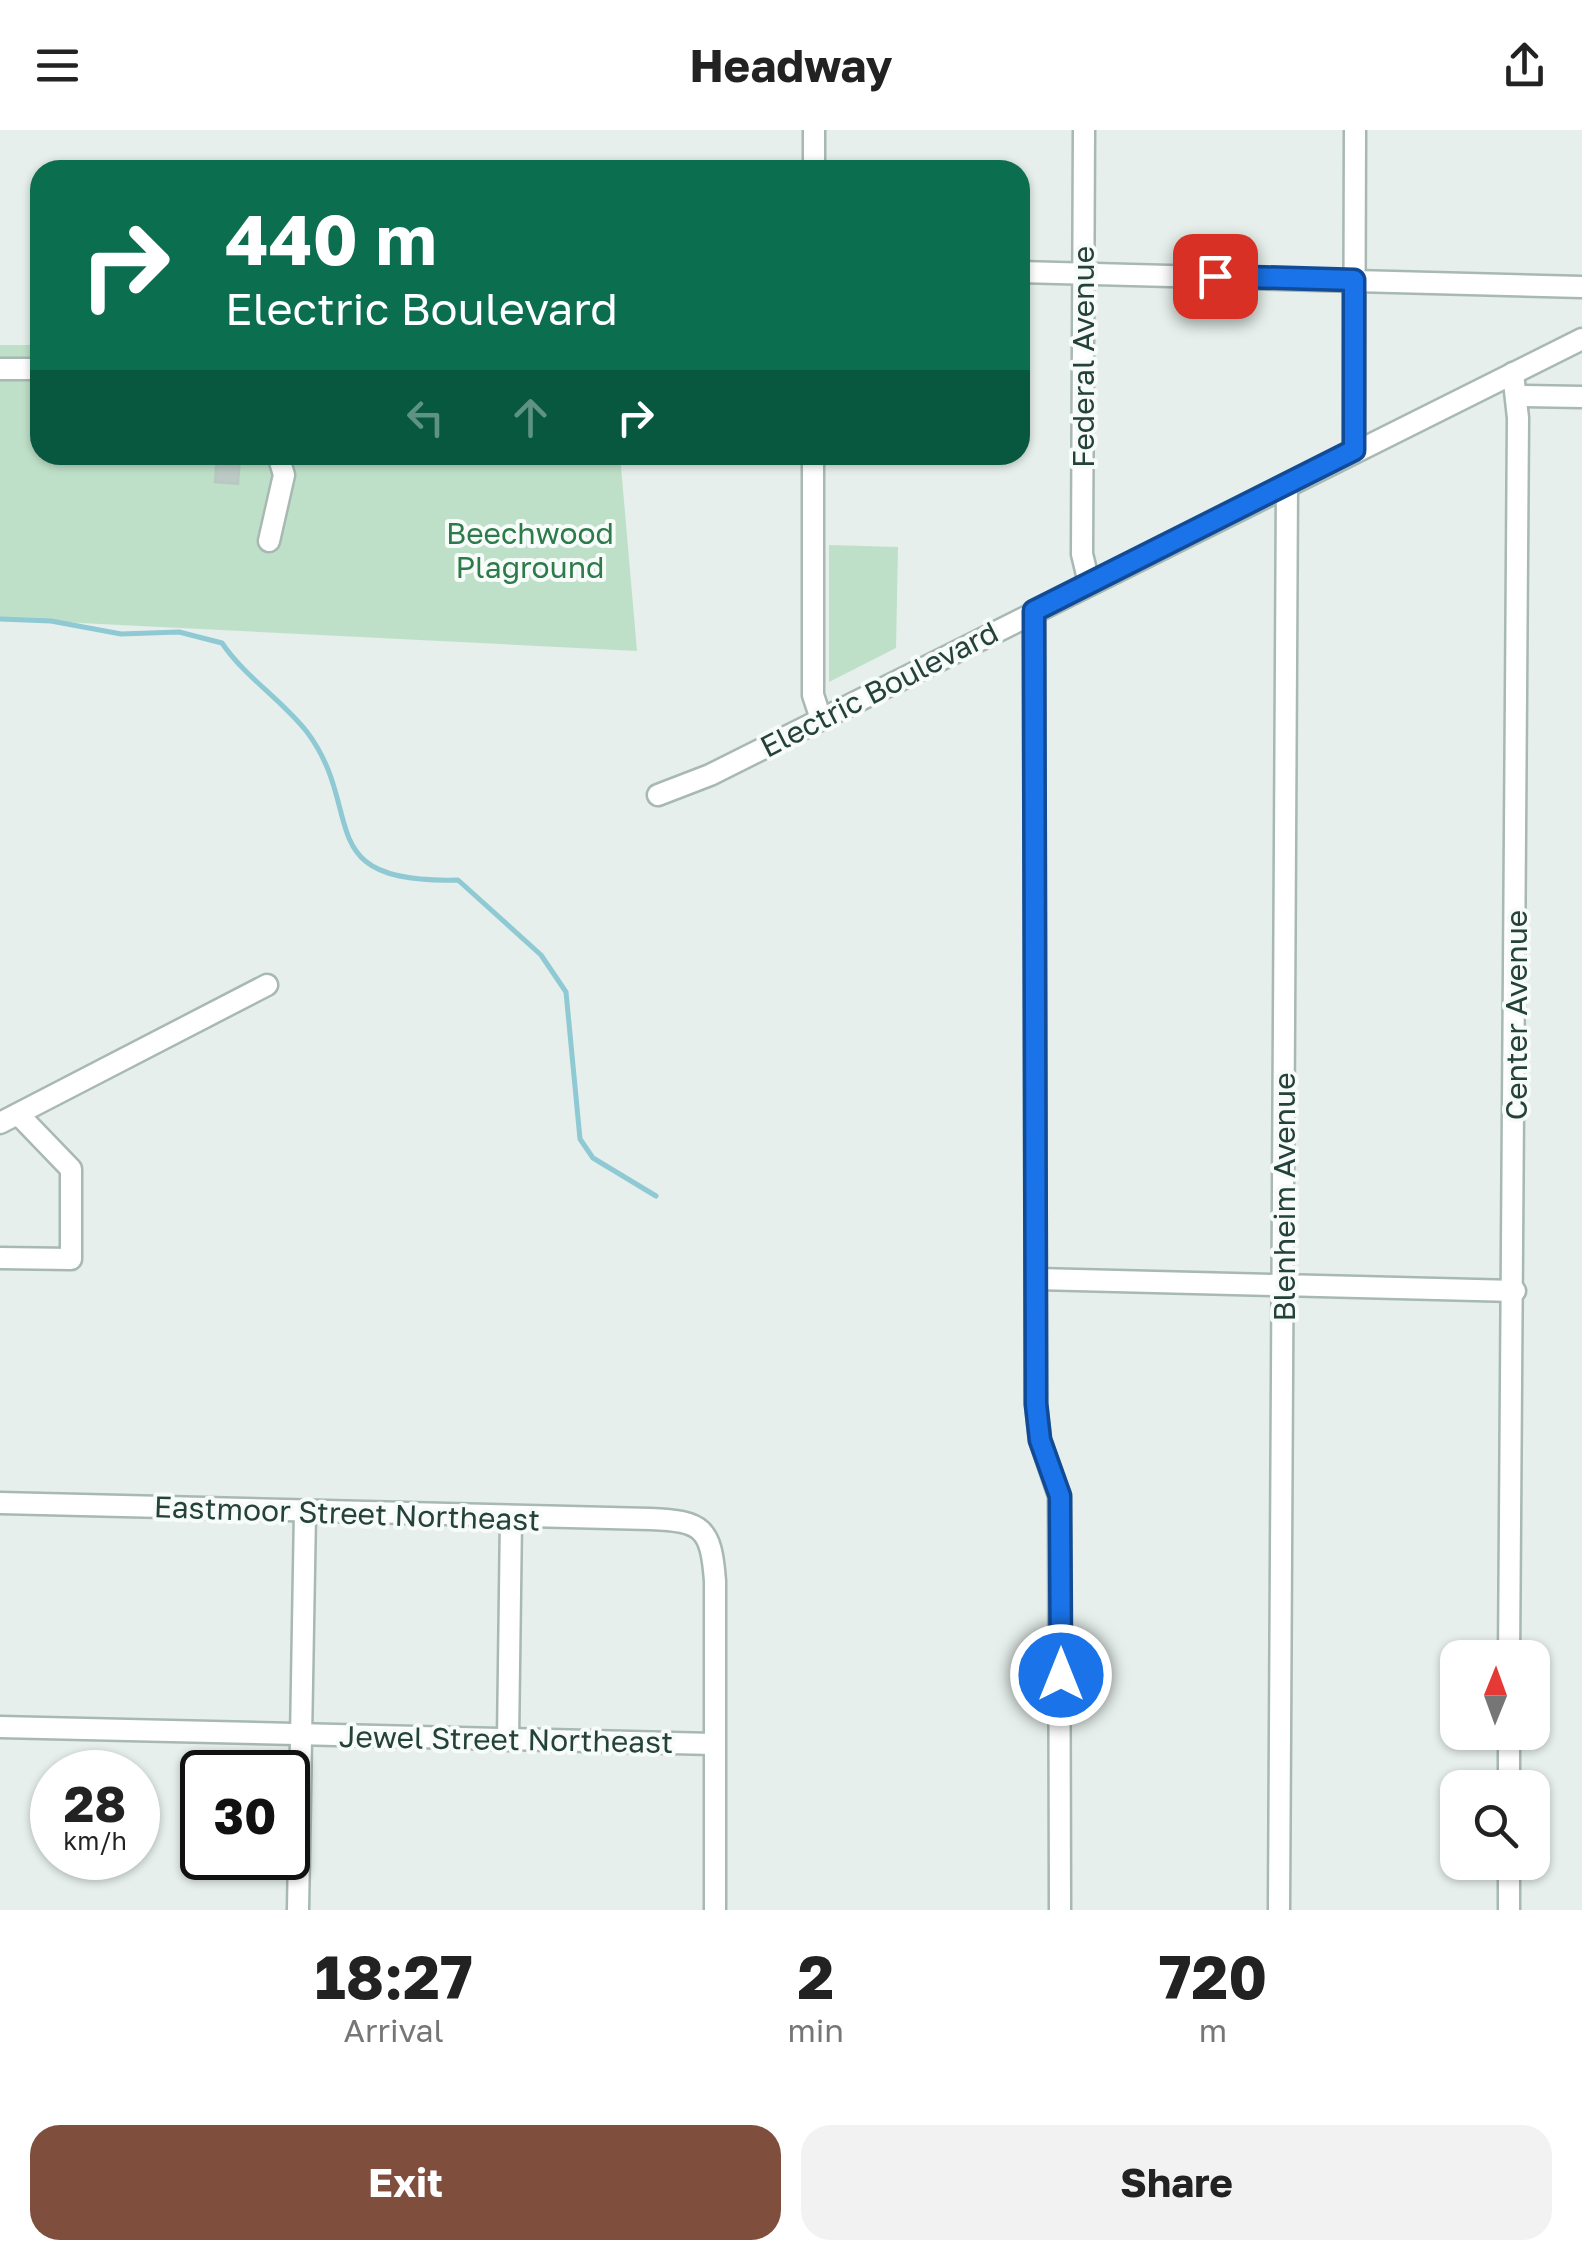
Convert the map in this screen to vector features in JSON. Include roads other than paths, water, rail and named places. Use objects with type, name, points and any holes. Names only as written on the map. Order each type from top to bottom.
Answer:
[{"type":"street","points":[[814,130],[814,160]]},
{"type":"street","name":"Federal Avenue","points":[[1084,130],[1082,554],[1089,584]]},
{"type":"street","points":[[1354,130],[1354,450]]},
{"type":"street","points":[[1030,272],[1582,286]]},
{"type":"street","name":"Electric Boulevard","points":[[658,795],[710,775],[1582,339]]},
{"type":"street","points":[[0,368],[30,369]]},
{"type":"street","name":"Center Avenue","points":[[1509,1640],[1515,1291],[1517,396],[1513,373]]},
{"type":"street","points":[[1517,396],[1582,397]]},
{"type":"street","points":[[269,541],[284,475],[281,465]]},
{"type":"street","points":[[813,465],[813,695],[821,719]]},
{"type":"street","name":"Blenheim Avenue","points":[[1279,1910],[1286,484]]},
{"type":"street","points":[[1034,611],[1036,1404],[1040,1440],[1060,1496],[1060,1910]]},
{"type":"street","points":[[0,1258],[71,1259],[71,1169],[9,1119],[267,985]]},
{"type":"street","points":[[1037,1280],[1515,1291]]},
{"type":"street","name":"Eastmoor Street Northeast","points":[[0,1502],[650,1519],[694,1524],[709,1538],[713,1554],[713,1744]]},
{"type":"street","points":[[298,1910],[305,1512]]},
{"type":"street","points":[[508,1740],[511,1518]]},
{"type":"street","name":"Jewel Street Northeast","points":[[0,1727],[713,1744]]},
{"type":"street","points":[[713,1744],[715,1910]]},
{"type":"street","points":[[1509,1880],[1509,1910]]},
{"type":"waterway","points":[[0,619],[51,621],[121,634],[179,632],[222,643],[307,732],[325,761],[349,838],[360,856],[380,870],[411,878],[458,880],[541,955],[566,992],[580,1139],[593,1158],[656,1196]]},
{"type":"park label","name":"Beechwood Plaground","points":[[530,550]]}]
